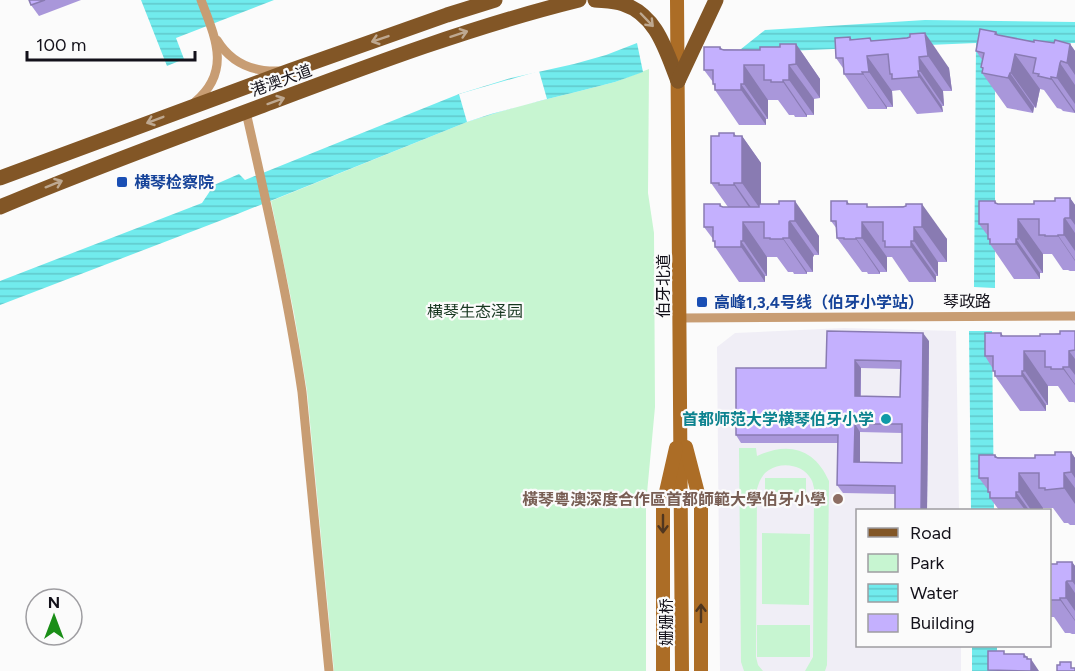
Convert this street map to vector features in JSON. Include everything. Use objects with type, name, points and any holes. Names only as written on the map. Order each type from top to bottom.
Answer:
[{"type":"main road","name":"港澳大道","points":[[0,178],[289,70],[495,0]]},
{"type":"main road","name":"港澳大道","points":[[0,207],[60,182],[453,36],[579,0]]},
{"type":"main road","points":[[595,0],[625,5],[648,19],[658,33],[678,81]]},
{"type":"main road","name":"伯牙北道","points":[[678,0],[682,572]]},
{"type":"main road","points":[[678,81],[716,0]]},
{"type":"main road","points":[[663,671],[663,505],[681,426]]},
{"type":"main road","points":[[681,426],[701,505],[701,671]]},
{"type":"main road","name":"姗姗桥","points":[[682,572],[682,671]]},
{"type":"street","points":[[186,109],[200,99],[205,92],[214,77],[218,61],[215,36],[201,0]]},
{"type":"street","points":[[215,36],[230,56],[244,66],[261,70],[289,70]]},
{"type":"street","points":[[246,112],[288,304],[302,392],[329,671]]},
{"type":"street","name":"琴政路","points":[[680,318],[1075,316]]},
{"type":"shaded area","name":"橫琴粵澳深度合作區首都師範大學伯牙小學","points":[[844,328],[956,331],[959,509],[856,509],[856,647],[961,647],[961,671],[720,671],[717,347],[735,333]]},
{"type":"green space","name":"横琴生态泽园","points":[[649,69],[648,193],[654,233],[655,407],[646,504],[646,671],[334,671],[307,391],[271,201],[467,122],[519,106],[615,82]]},
{"type":"green space","points":[[739,448],[756,448],[757,456],[780,449],[800,451],[816,461],[829,481],[827,665],[825,671],[805,671],[813,657],[814,488],[808,474],[803,470],[786,465],[774,467],[767,472],[761,478],[757,489],[756,657],[763,671],[744,671],[741,662]]},
{"type":"green space","points":[[765,478],[806,478],[806,501],[765,501]]},
{"type":"green space","points":[[762,533],[810,534],[809,605],[762,604]]},
{"type":"green space","points":[[757,625],[810,625],[810,657],[757,657]]},
{"type":"water","points":[[141,0],[274,0],[176,38],[184,59],[167,66]]},
{"type":"water","points":[[925,20],[1075,22],[1075,43],[995,44],[995,288],[974,287],[976,43],[736,53],[765,30]]},
{"type":"water","points":[[637,43],[643,72],[615,82],[519,106],[467,122],[235,215],[0,305],[0,281],[202,203],[214,185],[239,174],[245,180],[459,94],[511,78],[606,55]]},
{"type":"water","points":[[969,331],[992,331],[994,509],[971,509]]},
{"type":"water","points":[[972,647],[997,647],[997,671],[972,671]]},
{"type":"pier","points":[[539,71],[547,99],[467,122],[459,94]]},
{"type":"building","points":[[29,0],[45,0],[31,5]]},
{"type":"building","points":[[980,29],[1034,42],[1034,40],[1054,43],[1055,40],[1070,44],[1067,63],[1061,61],[1057,78],[1051,77],[1051,79],[1033,73],[1036,58],[1015,54],[1008,78],[982,73],[984,53],[976,51]]},
{"type":"building","points":[[925,33],[928,56],[919,57],[919,77],[892,79],[888,54],[867,56],[869,72],[862,72],[863,74],[844,74],[843,58],[836,58],[835,38],[850,37],[850,40],[870,38],[871,41],[907,38],[910,34]]},
{"type":"building","points":[[780,44],[796,44],[796,64],[789,65],[789,80],[771,82],[771,80],[764,80],[764,65],[744,65],[744,84],[741,84],[741,90],[715,90],[713,70],[704,70],[704,47],[720,47],[724,50],[760,50],[760,47],[780,47]]},
{"type":"building","points":[[719,133],[734,133],[734,136],[742,136],[742,183],[719,185],[719,183],[711,183],[711,136],[719,136]]},
{"type":"building","points":[[1055,198],[1070,198],[1070,218],[1064,219],[1064,235],[1039,235],[1039,219],[1018,219],[1016,244],[990,244],[988,224],[979,224],[979,201],[995,201],[998,204],[1034,204],[1034,201],[1055,201]]},
{"type":"building","points":[[779,201],[795,201],[795,221],[789,222],[789,238],[764,238],[764,222],[743,222],[741,247],[715,247],[713,227],[704,227],[704,204],[720,204],[723,207],[759,207],[759,204],[779,204]]},
{"type":"building","points":[[831,201],[867,204],[867,207],[903,207],[906,204],[922,204],[922,227],[914,227],[914,241],[911,241],[911,247],[885,247],[883,222],[862,222],[862,238],[837,238],[836,221],[831,221]]},
{"type":"building","points":[[827,331],[923,333],[921,509],[895,509],[895,486],[837,485],[838,435],[736,435],[736,368],[826,368]],"holes":[[[855,360],[901,361],[900,397],[855,396]],[[855,424],[902,424],[902,463],[854,462]]]},
{"type":"building","points":[[1060,331],[1075,331],[1075,350],[1069,351],[1069,367],[1063,367],[1063,369],[1045,367],[1045,351],[1024,351],[1022,376],[995,376],[993,356],[985,356],[985,333],[1001,333],[1001,336],[1040,336],[1040,334],[1060,334]]},
{"type":"building","points":[[1055,452],[1071,452],[1071,472],[1064,473],[1064,488],[1045,490],[1045,488],[1039,488],[1039,473],[1019,473],[1019,492],[1016,492],[1016,498],[990,498],[988,478],[979,478],[979,455],[995,455],[998,458],[1035,458],[1035,455],[1055,455]]},
{"type":"building","points":[[1057,562],[1072,562],[1072,581],[1066,582],[1066,598],[1051,600],[1051,564],[1057,564]]},
{"type":"building","points":[[988,651],[1024,654],[1024,657],[1031,659],[1031,671],[988,670]]},
{"type":"building","points":[[1060,662],[1071,662],[1071,668],[1075,668],[1075,671],[1057,671],[1057,665],[1060,665]]},
{"type":"place","name":"横琴检察院","points":[[122,182]]},
{"type":"place","name":"高峰1,3,4号线（伯牙小学站）","points":[[702,302]]},
{"type":"place","name":"首都师范大学横琴伯牙小学","points":[[886,419]]},
{"type":"place","name":"橫琴粵澳深度合作區首都師範大學伯牙小學","points":[[838,499]]}]
